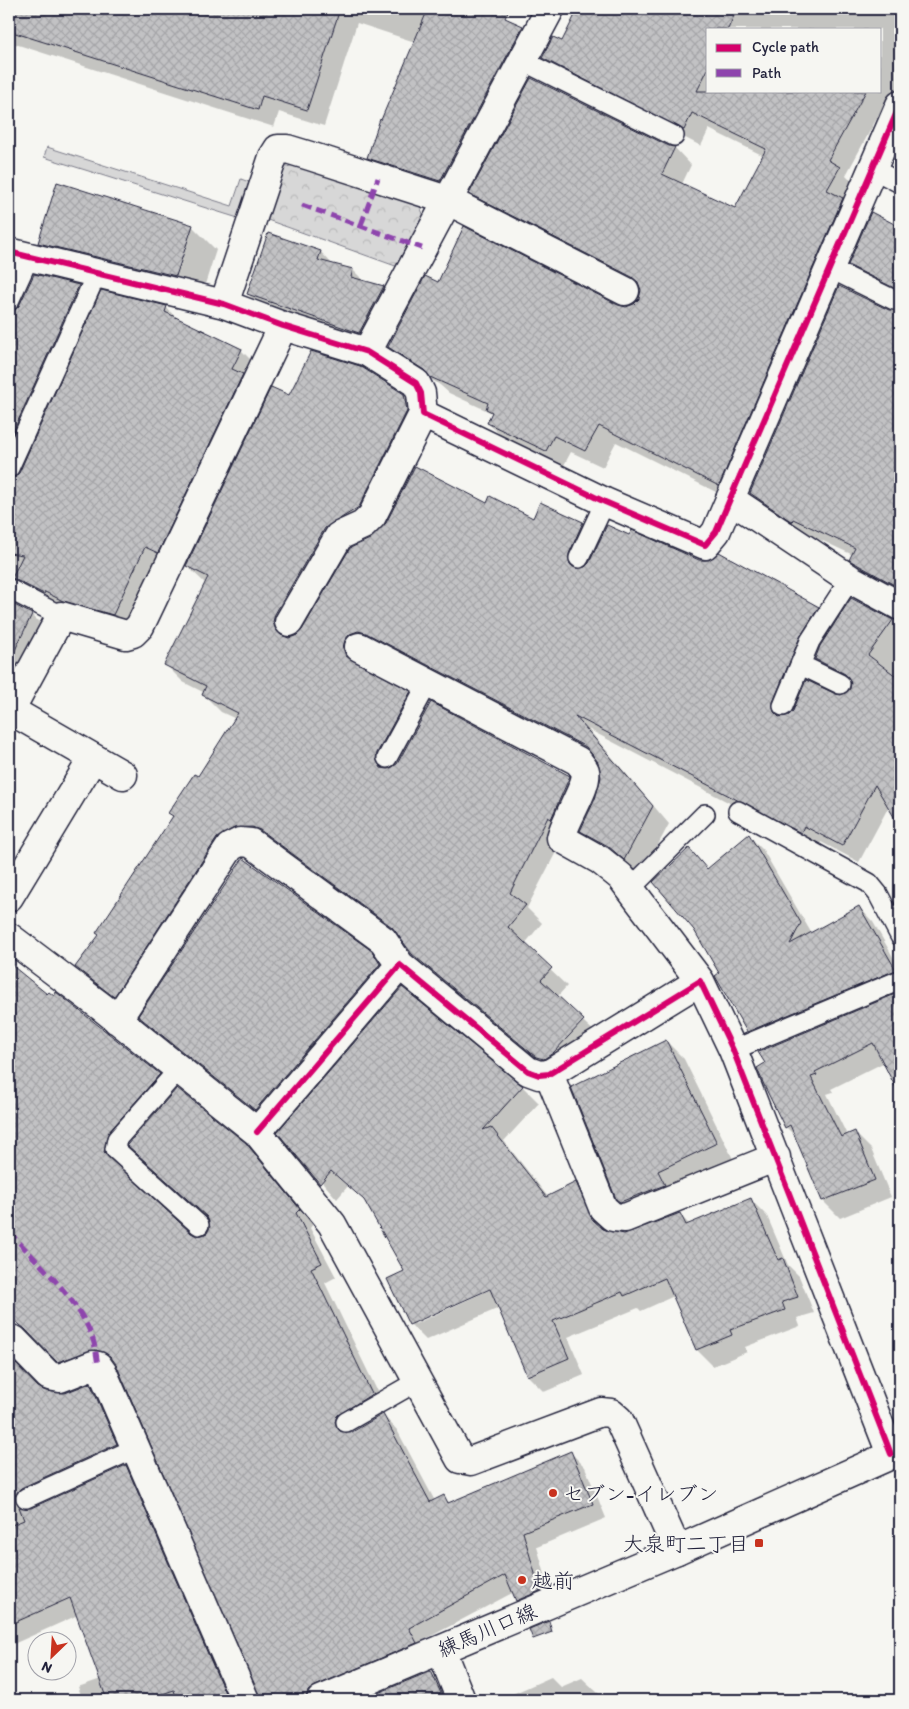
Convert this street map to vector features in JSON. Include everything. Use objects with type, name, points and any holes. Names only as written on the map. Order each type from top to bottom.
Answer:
[{"type":"street","points":[[367,352],[550,9]]},
{"type":"street","points":[[423,414],[605,502],[705,545],[716,532],[900,105]]},
{"type":"street","points":[[224,304],[273,158],[278,149],[294,151],[447,200],[625,291]]},
{"type":"street","points":[[19,255],[224,304],[284,326],[367,352],[416,384],[421,393],[423,414],[372,516],[362,525],[339,536],[289,622]]},
{"type":"street","points":[[124,776],[10,706],[60,616],[126,635],[133,633],[140,626],[284,326]]},
{"type":"street","points":[[730,499],[850,579],[900,606]]},
{"type":"street","points":[[359,647],[578,761],[585,771],[585,781],[563,828],[561,838],[610,866],[630,889],[700,981],[733,1050],[896,1453]]},
{"type":"street","points":[[9,896],[93,758]]},
{"type":"street","points":[[117,1020],[230,847],[240,842],[251,843],[383,940],[400,965],[528,1071],[538,1075],[549,1074],[700,981]]},
{"type":"street","points":[[9,937],[117,1020],[257,1132],[332,1224],[416,1382],[460,1459],[471,1461],[601,1412],[611,1413],[619,1420],[677,1550]]},
{"type":"street","points":[[257,1132],[400,965]]},
{"type":"street","points":[[549,1074],[603,1208],[613,1217],[625,1218],[776,1157]]},
{"type":"street","points":[[11,1340],[49,1376],[60,1378],[83,1367],[98,1366],[103,1373],[244,1700]]},
{"type":"street","name":"練馬川口線","points":[[321,1700],[677,1550],[896,1453]]},
{"type":"street","points":[[441,1650],[461,1700]]},
{"type":"lane","points":[[523,61],[674,136]]},
{"type":"lane","points":[[873,169],[900,183]]},
{"type":"lane","points":[[9,301],[19,255]]},
{"type":"lane","points":[[829,268],[894,300]]},
{"type":"lane","points":[[9,468],[97,273]]},
{"type":"lane","points":[[579,558],[605,502]]},
{"type":"lane","points":[[783,706],[810,641],[850,579]]},
{"type":"lane","points":[[9,589],[60,616]]},
{"type":"lane","points":[[801,665],[840,684]]},
{"type":"lane","points":[[388,758],[428,683]]},
{"type":"lane","points":[[738,811],[869,883],[878,894],[900,936]]},
{"type":"lane","points":[[630,889],[705,814]]},
{"type":"lane","points":[[733,1050],[900,980]]},
{"type":"lane","points":[[179,1069],[117,1140],[115,1149],[199,1225]]},
{"type":"lane","points":[[346,1422],[416,1382]]},
{"type":"lane","points":[[26,1498],[136,1448]]},
{"type":"green space","points":[[47,147],[232,206],[241,179],[249,182],[238,218],[44,157]]},
{"type":"green space","points":[[295,164],[419,204],[426,221],[401,268],[262,218],[277,171]]},
{"type":"building","points":[[9,9],[340,9],[307,110],[262,96],[258,110],[9,31]]},
{"type":"building","points":[[428,9],[509,9],[505,18],[523,26],[440,181],[367,158],[380,119]]},
{"type":"building","points":[[578,9],[737,9],[728,28],[706,28],[706,73],[697,91],[865,92],[828,160],[840,167],[827,190],[843,198],[719,486],[599,426],[585,451],[554,436],[546,451],[487,423],[492,412],[486,409],[488,403],[430,377],[424,370],[388,347],[425,276],[438,282],[464,226],[618,305],[626,307],[634,304],[639,299],[641,290],[638,282],[632,277],[469,194],[531,78],[669,146],[675,147],[662,174],[735,208],[766,149],[692,113],[684,130],[542,58],[553,37],[562,41]]},
{"type":"building","points":[[57,182],[193,225],[176,276],[38,243]]},
{"type":"building","points":[[871,212],[900,227],[900,291],[848,265]]},
{"type":"building","points":[[268,233],[321,251],[318,260],[353,269],[351,277],[384,286],[359,333],[247,294]]},
{"type":"building","points":[[34,274],[79,285],[9,441],[9,312],[19,306]]},
{"type":"building","points":[[839,286],[889,310],[900,309],[900,588],[849,560],[855,548],[793,519],[792,522],[750,493]]},
{"type":"building","points":[[101,290],[167,306],[165,312],[242,349],[232,369],[243,374],[158,553],[145,547],[113,615],[63,601],[12,578],[23,555],[9,553],[9,479],[19,473]]},
{"type":"building","points":[[311,351],[360,366],[404,394],[407,411],[359,507],[325,528],[275,614],[273,622],[276,630],[281,635],[289,638],[297,635],[302,630],[350,548],[370,539],[386,523],[415,466],[487,503],[490,496],[533,518],[540,502],[583,522],[569,554],[570,564],[575,568],[585,567],[589,563],[607,525],[629,535],[632,530],[699,560],[709,560],[719,552],[819,607],[800,637],[773,702],[774,712],[779,717],[789,715],[793,711],[806,680],[836,694],[841,695],[850,689],[851,683],[845,674],[815,659],[820,646],[851,598],[893,620],[868,655],[900,679],[900,827],[875,785],[842,846],[804,826],[801,833],[575,716],[653,806],[624,860],[608,846],[580,831],[595,799],[601,777],[598,762],[586,747],[366,633],[358,631],[350,634],[345,640],[343,648],[346,656],[411,691],[377,753],[376,759],[381,768],[388,769],[397,764],[431,702],[570,776],[551,819],[548,817],[510,893],[526,905],[508,927],[552,968],[541,980],[584,1020],[553,1053],[544,1059],[536,1057],[412,954],[392,927],[260,830],[252,827],[234,828],[217,838],[114,997],[75,967],[99,935],[96,933],[173,816],[168,813],[194,774],[198,776],[238,713],[202,695],[206,686],[164,665],[208,577],[186,566],[271,387],[289,395]]},
{"type":"building","points":[[9,602],[32,614],[9,663]]},
{"type":"building","points":[[749,834],[801,923],[790,944],[859,906],[896,970],[747,1032],[715,976],[719,973],[694,930],[653,882],[689,848],[707,869]]},
{"type":"building","points":[[243,858],[372,951],[380,964],[255,1110],[138,1016]]},
{"type":"building","points":[[9,963],[47,994],[49,992],[54,996],[56,992],[160,1074],[109,1132],[104,1152],[191,1233],[197,1236],[207,1233],[210,1227],[207,1217],[127,1145],[177,1088],[246,1143],[300,1209],[296,1213],[322,1263],[311,1268],[372,1394],[337,1416],[335,1422],[340,1431],[352,1432],[383,1414],[430,1502],[444,1495],[448,1503],[571,1451],[593,1504],[523,1532],[540,1591],[516,1601],[505,1575],[409,1628],[417,1643],[315,1686],[308,1691],[306,1700],[260,1700],[116,1364],[110,1356],[96,1350],[57,1362],[25,1329],[9,1316]]},
{"type":"building","points":[[402,987],[523,1086],[483,1130],[491,1127],[546,1197],[576,1182],[593,1220],[603,1229],[624,1234],[680,1213],[686,1225],[751,1198],[778,1260],[783,1258],[798,1297],[782,1302],[785,1310],[730,1330],[732,1335],[696,1350],[665,1278],[624,1296],[622,1292],[553,1321],[569,1358],[527,1376],[490,1289],[409,1325],[387,1279],[404,1271],[364,1200],[331,1171],[320,1184],[277,1132]]},
{"type":"building","points":[[900,992],[900,1096],[873,1043],[815,1072],[817,1075],[811,1077],[841,1137],[855,1131],[875,1180],[822,1201],[790,1125],[785,1128],[764,1085],[757,1068],[765,1063],[758,1052]]},
{"type":"building","points":[[666,1040],[717,1143],[658,1171],[665,1185],[620,1202],[616,1199],[571,1087]]},
{"type":"building","points":[[16,1364],[38,1387],[46,1391],[65,1393],[90,1383],[117,1444],[21,1488],[15,1496],[9,1479],[9,1370]]},
{"type":"building","points":[[126,1465],[228,1700],[177,1700],[174,1690],[145,1700],[107,1700],[70,1598],[9,1625],[9,1526],[24,1520],[19,1507],[31,1508]]},
{"type":"building","points":[[549,1621],[552,1632],[533,1639],[529,1629]]},
{"type":"building","points":[[431,1671],[444,1700],[361,1700]]},
{"type":"marked path","points":[[361,225],[378,178]]},
{"type":"marked path","points":[[302,205],[422,248]]},
{"type":"marked path","points":[[9,1232],[58,1284],[80,1313],[94,1343],[98,1366]]},
{"type":"cycle path","points":[[9,252],[224,304],[283,326],[367,352],[416,383],[421,393],[423,414],[605,502],[705,545],[716,532],[900,105]]},
{"type":"cycle path","points":[[257,1132],[400,965],[528,1071],[539,1075],[549,1074],[700,981],[733,1050],[891,1454]]},
{"type":"place","name":"セブン-イレブン","points":[[553,1493]]},
{"type":"place","name":"大泉町二丁目","points":[[759,1543]]},
{"type":"place","name":"越前","points":[[522,1580]]}]
